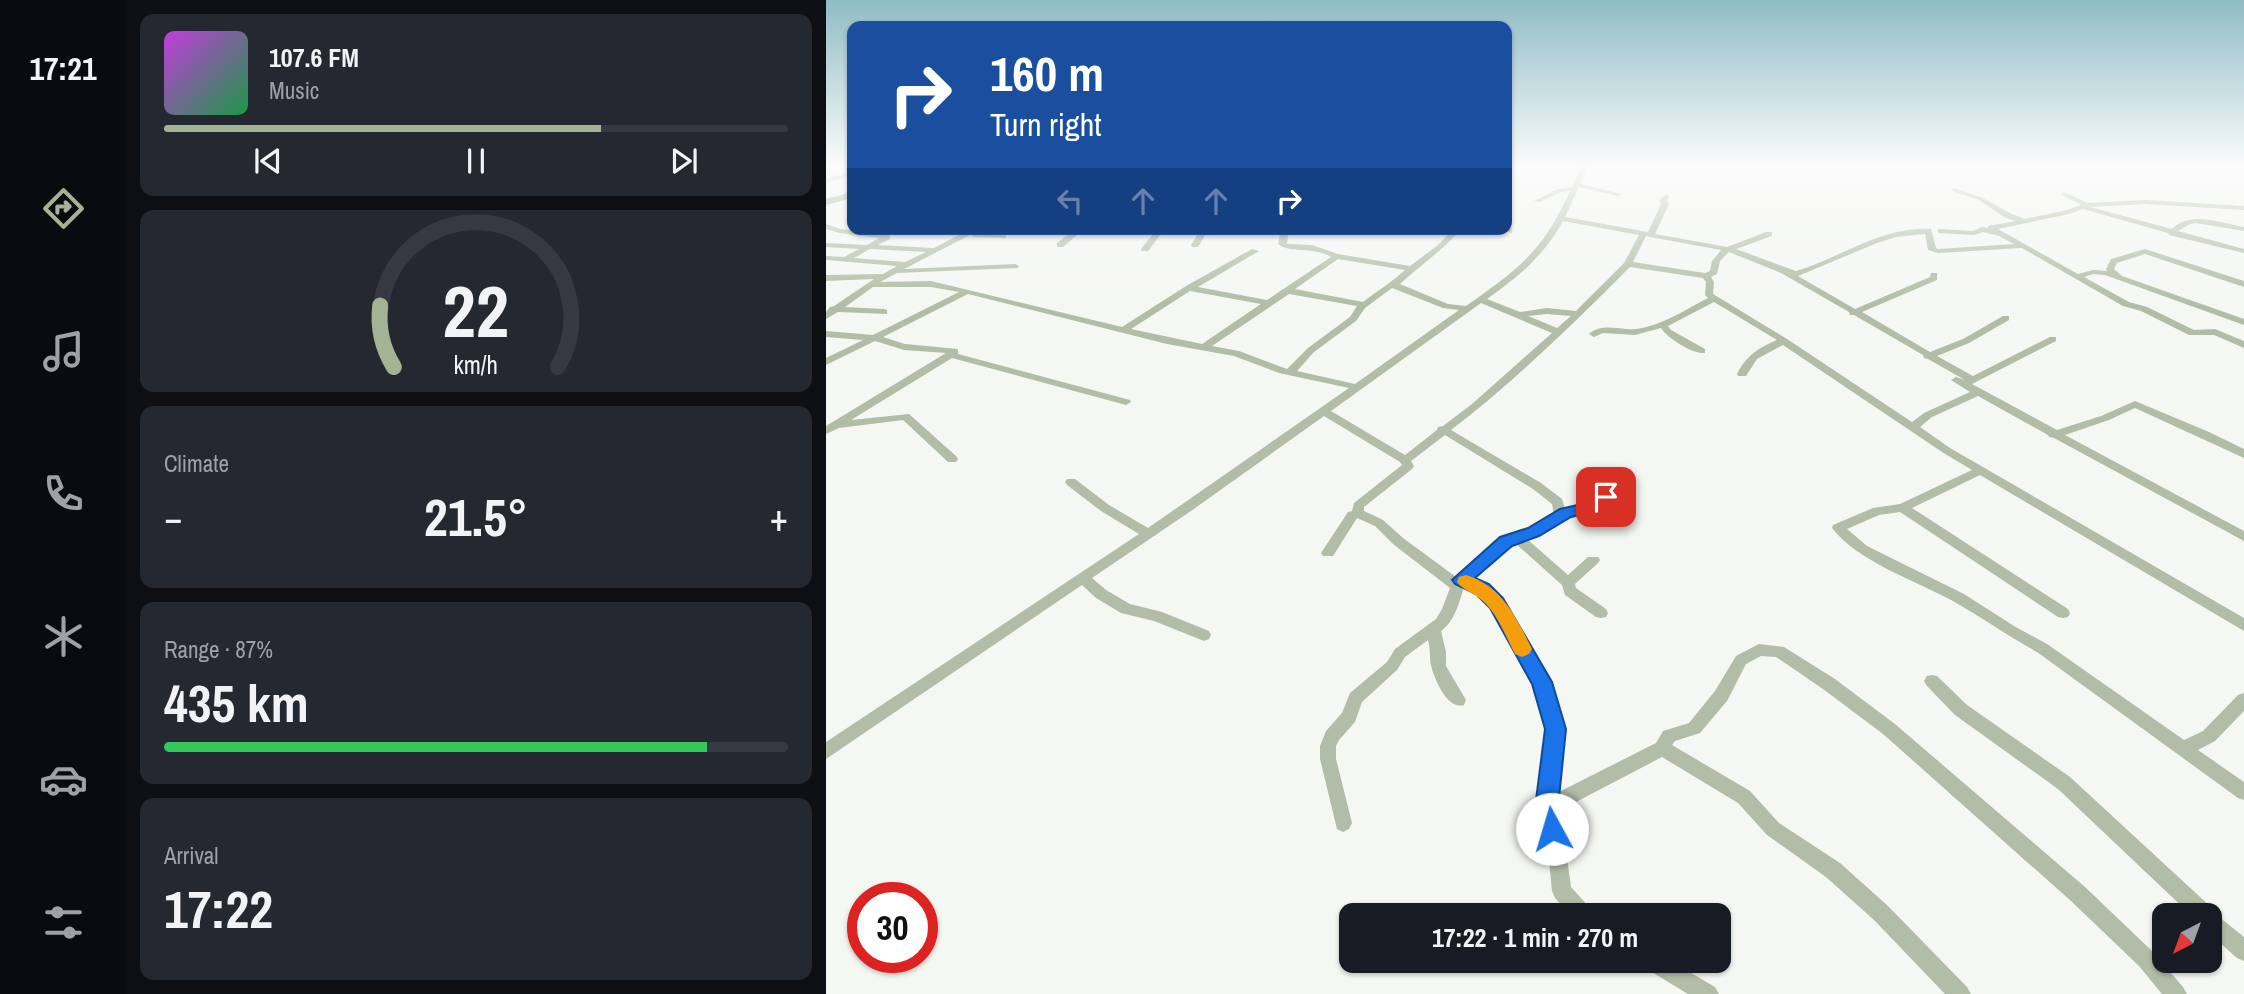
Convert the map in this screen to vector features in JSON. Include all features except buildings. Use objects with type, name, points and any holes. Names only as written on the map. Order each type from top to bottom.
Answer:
[{"type":"street","points":[[826,751],[1148,534],[1482,300],[1532,261],[1566,212]]},
{"type":"street","points":[[1405,460],[1442,429],[1476,406],[1578,314],[1604,285],[1625,268],[1660,212]]},
{"type":"street","points":[[2003,212],[2022,220]]},
{"type":"street","points":[[2022,246],[1991,228],[2061,212]]},
{"type":"street","points":[[2099,212],[2244,251]]},
{"type":"street","points":[[1563,219],[1726,250],[1795,276],[1930,357],[1968,383],[1977,393],[2053,435],[2124,469],[2244,537]]},
{"type":"street","points":[[2172,233],[2179,224],[2191,221],[2244,229]]},
{"type":"street","points":[[826,226],[847,232]]},
{"type":"street","points":[[1941,232],[1974,233],[1982,229],[2051,259],[2075,276],[2126,304],[2144,309],[2192,333],[2215,332],[2244,345]]},
{"type":"street","points":[[1795,276],[1874,241],[1904,233],[1928,231],[1932,250],[1938,251],[2022,246]]},
{"type":"street","points":[[1625,268],[1649,267],[1706,276],[1714,272],[1716,261],[1726,250],[1769,234]]},
{"type":"street","points":[[846,259],[887,237],[871,235]]},
{"type":"street","points":[[826,316],[890,274],[921,262],[926,256],[966,235]]},
{"type":"street","points":[[974,235],[1003,236]]},
{"type":"street","points":[[1060,245],[1072,235]]},
{"type":"street","points":[[1145,249],[1156,235]]},
{"type":"street","points":[[1195,245],[1201,235]]},
{"type":"street","points":[[1284,235],[1282,244],[1285,246],[1312,247],[1336,256],[1412,269]]},
{"type":"street","points":[[1290,372],[1311,350],[1353,319],[1361,307],[1394,285],[1452,235]]},
{"type":"street","points":[[826,245],[937,250]]},
{"type":"street","points":[[1125,329],[1255,251]]},
{"type":"street","points":[[2118,276],[2110,270],[2114,261],[2145,251],[2244,284]]},
{"type":"street","points":[[1206,346],[1336,256]]},
{"type":"street","points":[[826,258],[906,266]]},
{"type":"street","points":[[826,278],[1015,266]]},
{"type":"street","points":[[2075,276],[2099,272],[2118,276],[2244,322]]},
{"type":"street","points":[[1853,313],[1883,302],[1934,278],[1934,275]]},
{"type":"street","points":[[1706,276],[1710,282],[1708,294],[1714,298],[1982,470],[2244,625]]},
{"type":"street","points":[[873,285],[931,284],[1167,341],[1206,346],[1290,372],[1357,387]]},
{"type":"street","points":[[1394,285],[1446,306],[1468,309]]},
{"type":"street","points":[[1191,288],[1269,303]]},
{"type":"street","points":[[1289,290],[1361,307]]},
{"type":"street","points":[[826,362],[966,292]]},
{"type":"street","points":[[1594,334],[1601,330],[1635,332],[1663,325],[1714,298]]},
{"type":"street","points":[[1482,300],[1522,314],[1559,332]]},
{"type":"street","points":[[826,310],[884,312]]},
{"type":"street","points":[[1522,314],[1547,311],[1578,314]]},
{"type":"street","points":[[1930,357],[1966,341],[2006,317]]},
{"type":"street","points":[[1663,325],[1668,332],[1702,351]]},
{"type":"street","points":[[826,334],[874,338],[897,345],[956,351],[830,428]]},
{"type":"street","points":[[1968,383],[2053,339]]},
{"type":"street","points":[[1742,374],[1748,359],[1765,347],[1784,341]]},
{"type":"street","points":[[951,355],[1126,402]]},
{"type":"street","points":[[1913,427],[1928,415],[1977,393]]},
{"type":"street","points":[[2053,435],[2105,418],[2135,404],[2244,454]]},
{"type":"street","points":[[1323,411],[1405,460]]},
{"type":"street","points":[[830,428],[905,416],[952,459]]},
{"type":"street","points":[[1442,429],[1538,486],[1558,502],[1560,516]]},
{"type":"street","points":[[1358,513],[1358,506],[1368,496],[1406,469],[1405,460]]},
{"type":"street","points":[[1982,470],[1902,508],[1877,511],[1838,528],[1861,549],[1959,598],[2008,630],[2042,648],[2244,792]]},
{"type":"street","points":[[1071,482],[1105,508],[1148,534]]},
{"type":"street","points":[[1343,823],[1328,746],[1332,736],[1349,717],[1356,698],[1392,666],[1401,653],[1433,630],[1449,611],[1459,582],[1488,555],[1516,537],[1534,532],[1560,516],[1586,508],[1606,497]]},
{"type":"street","points":[[1902,508],[2063,612]]},
{"type":"street","points":[[1328,553],[1352,515],[1358,513],[1378,523],[1459,582],[1482,589],[1497,603],[1542,682],[1556,729],[1546,808],[1557,850],[1562,891],[1572,903]]},
{"type":"street","points":[[1516,537],[1568,583],[1570,591],[1601,613]]},
{"type":"street","points":[[1568,583],[1594,560]]},
{"type":"street","points":[[1082,577],[1101,594],[1126,609],[1157,616],[1204,635]]},
{"type":"street","points":[[1433,630],[1439,652],[1438,666],[1458,700]]},
{"type":"street","points":[[1546,808],[1662,748],[1669,736],[1694,728],[1721,696],[1741,660],[1759,650],[1779,651],[1829,684],[1899,737],[2078,894],[2146,959],[2176,994]]},
{"type":"street","points":[[1932,681],[1961,710],[2064,783],[2192,903]]},
{"type":"street","points":[[2185,748],[2210,736],[2244,700]]},
{"type":"street","points":[[1662,748],[1744,797],[1773,830],[1833,870],[1960,994]]},
{"type":"street","points":[[2222,931],[2244,951]]},
{"type":"street","points":[[1672,973],[1708,994]]},
{"type":"slow traffic","points":[[1466,582],[1482,589],[1497,603],[1522,649]]},
{"type":"route","points":[[1552,829],[1546,808],[1556,729],[1542,682],[1497,603],[1482,589],[1461,580],[1506,541],[1534,532],[1566,513],[1586,508],[1606,497]]}]
